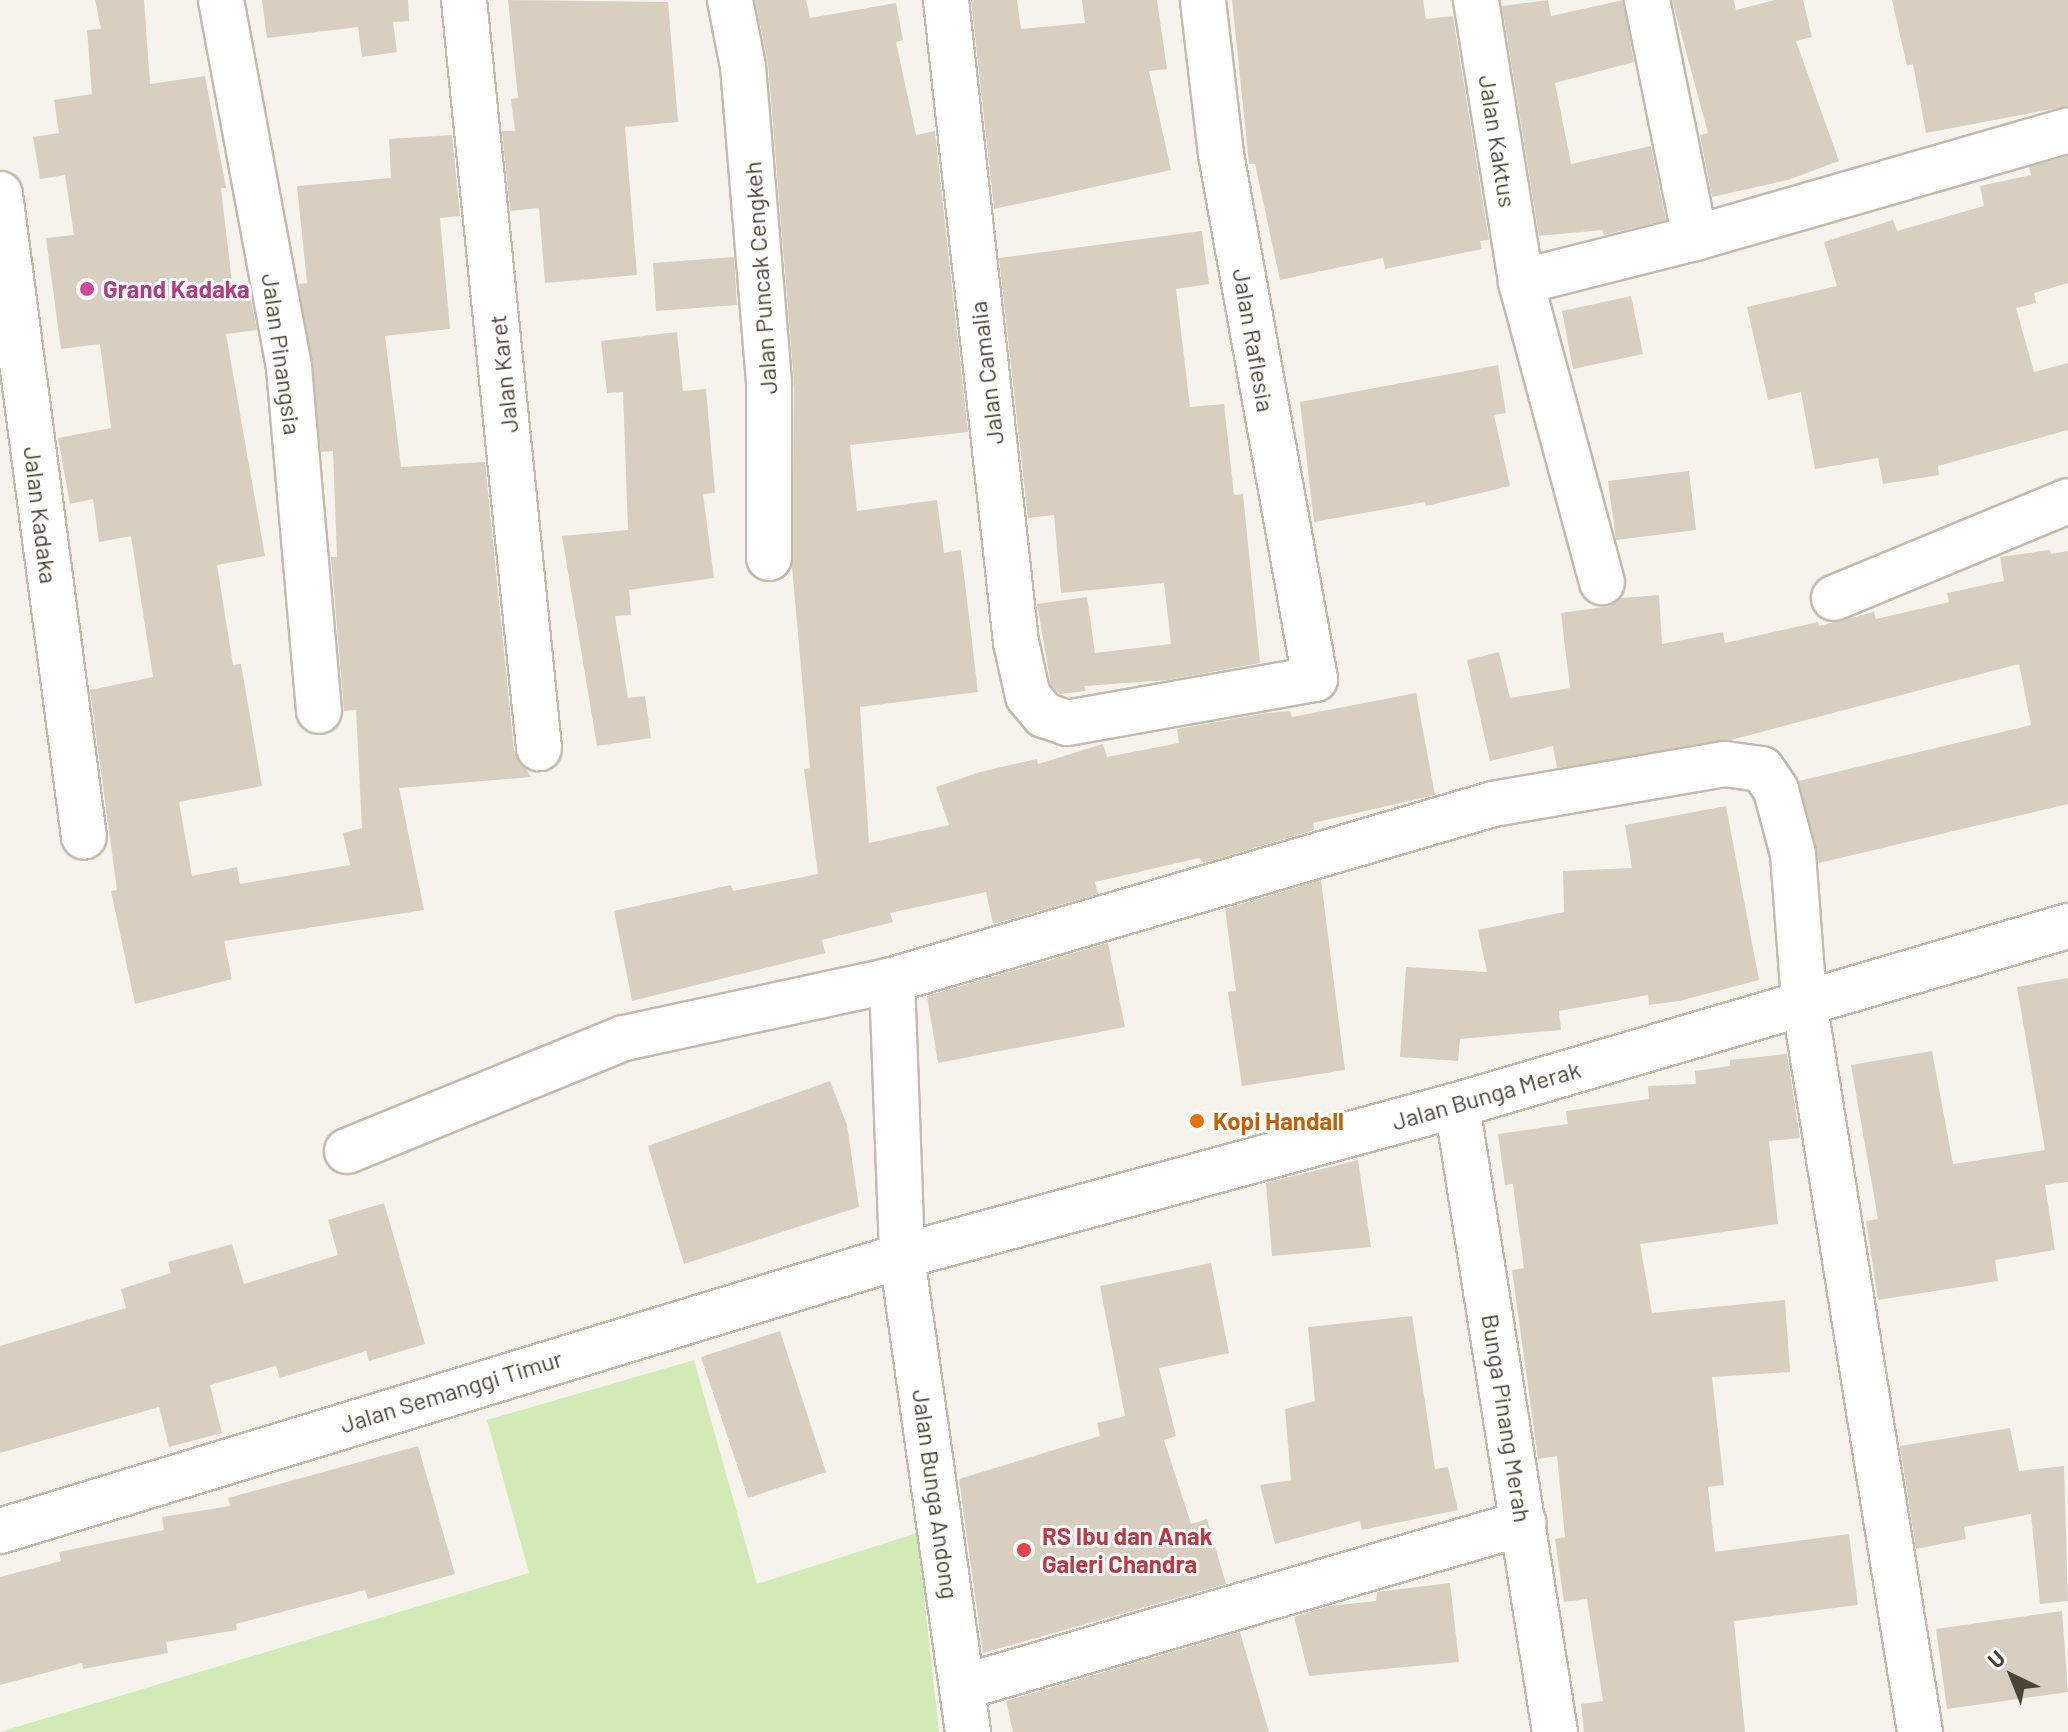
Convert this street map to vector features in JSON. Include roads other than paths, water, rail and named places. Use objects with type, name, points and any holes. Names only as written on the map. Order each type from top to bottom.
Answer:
[{"type":"street","name":"Jalan Pinangsia","points":[[221,0],[289,368],[319,711]]},
{"type":"street","name":"Jalan Karet","points":[[464,0],[539,748]]},
{"type":"street","name":"Jalan Puncak Cengkeh","points":[[730,0],[743,66],[769,385],[769,558]]},
{"type":"street","name":"Jalan Camalia","points":[[946,0],[1016,642],[1028,696],[1044,715],[1067,723],[1315,679]]},
{"type":"street","name":"Jalan Raflesia","points":[[1203,0],[1221,154],[1315,679]]},
{"type":"street","name":"Jalan Kaktus","points":[[1476,0],[1521,282],[1602,582]]},
{"type":"street","points":[[1647,0],[1695,238]]},
{"type":"street","points":[[1521,282],[1695,238],[2068,130]]},
{"type":"street","name":"Jalan Kadaka","points":[[0,194],[84,837]]},
{"type":"street","points":[[1834,598],[2068,501]]},
{"type":"street","points":[[347,1151],[624,1038],[892,980],[1493,804],[1725,764],[1762,769],[1776,790],[1793,854],[1804,1001],[1920,1732]]},
{"type":"street","name":"Jalan Bunga Merak","points":[[902,1256],[1457,1105],[2068,926]]},
{"type":"street","name":"Jalan Bunga Andong","points":[[892,980],[902,1256],[968,1732]]},
{"type":"street","name":"Bunga Pinang Merah","points":[[1457,1105],[1555,1732]]},
{"type":"street","name":"Jalan Semanggi Timur","points":[[0,1531],[902,1256]]},
{"type":"street","points":[[963,1687],[1524,1523]]},
{"type":"place","name":"Grand Kadaka","points":[[87,289]]},
{"type":"place","name":"Kopi Handall","points":[[1197,1121]]},
{"type":"place","name":"RS Ibu dan Anak Galeri Chandra","points":[[1024,1550]]}]
